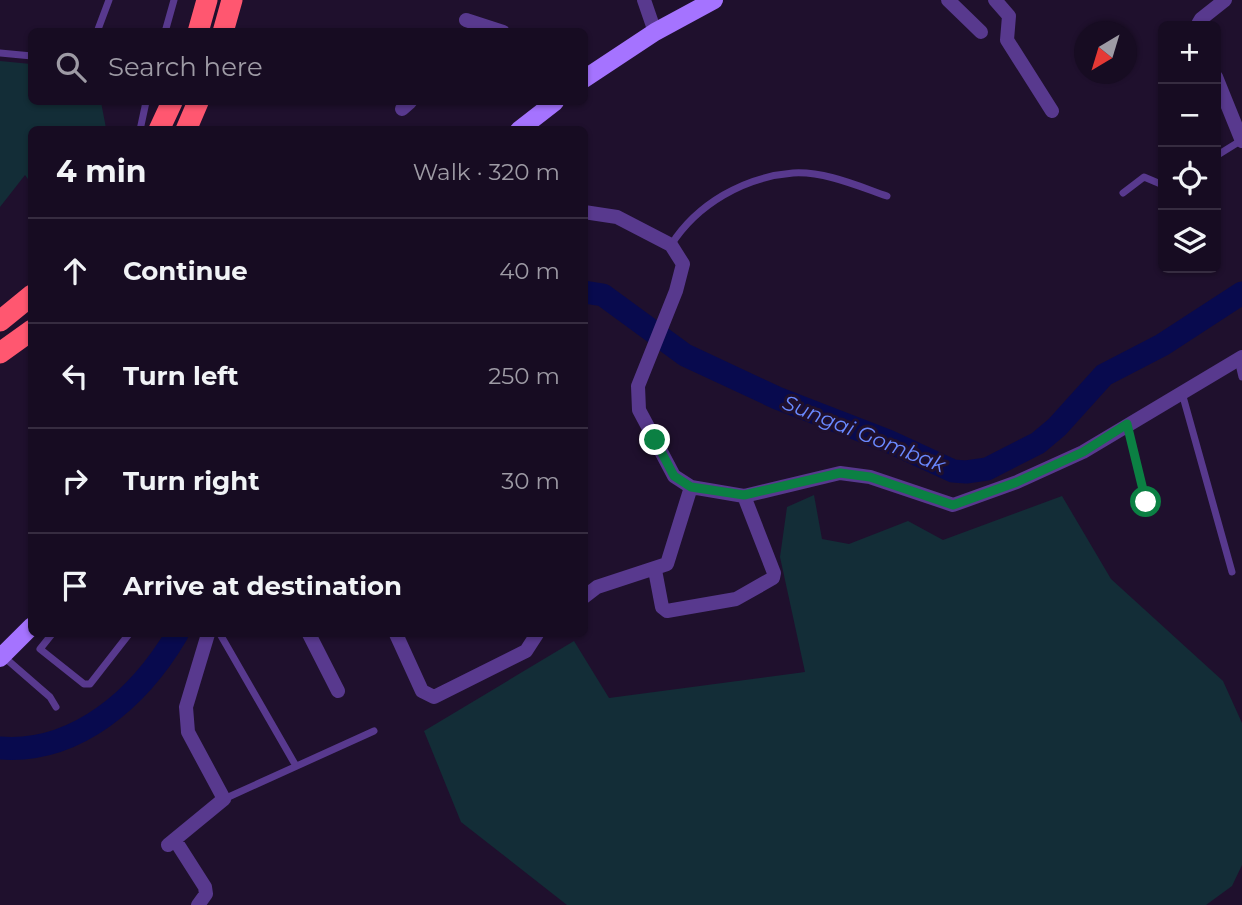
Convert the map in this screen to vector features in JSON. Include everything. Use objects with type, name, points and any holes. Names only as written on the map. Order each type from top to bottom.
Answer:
[{"type":"highway","points":[[199,28],[207,0]]},
{"type":"highway","points":[[224,28],[232,0]]},
{"type":"highway","points":[[161,126],[171,105]]},
{"type":"highway","points":[[188,126],[197,105]]},
{"type":"highway","points":[[0,321],[28,298]]},
{"type":"highway","points":[[0,353],[28,333]]},
{"type":"main road","points":[[588,71],[715,0]]},
{"type":"main road","points":[[524,126],[551,105]]},
{"type":"main road","points":[[2,657],[28,630]]},
{"type":"street","points":[[644,0],[656,32]]},
{"type":"street","points":[[948,0],[981,32]]},
{"type":"street","points":[[995,0],[1009,16],[1007,40],[1052,111]]},
{"type":"street","points":[[1200,21],[1224,0]]},
{"type":"street","points":[[466,20],[489,28]]},
{"type":"street","points":[[1219,84],[1242,141]]},
{"type":"street","points":[[588,213],[617,217],[671,244],[683,264],[676,291],[638,386],[639,410],[674,476],[691,487],[744,495],[840,473],[870,477],[953,505],[1017,482],[1083,452],[1240,358]]},
{"type":"street","points":[[588,594],[597,587],[667,564],[672,556],[691,487]]},
{"type":"street","points":[[655,570],[662,607],[667,611],[736,599],[773,578],[774,573],[744,495]]},
{"type":"street","points":[[198,905],[206,894],[205,887],[172,842],[224,799],[188,732],[186,707],[207,637]]},
{"type":"street","points":[[311,637],[338,691]]},
{"type":"street","points":[[397,637],[422,691],[434,697],[526,650],[535,637]]},
{"type":"lane","points":[[98,28],[109,0]]},
{"type":"lane","points":[[166,28],[174,0]]},
{"type":"lane","points":[[0,53],[28,56]]},
{"type":"lane","points":[[141,126],[145,105]]},
{"type":"lane","points":[[1221,153],[1242,141]]},
{"type":"lane","points":[[671,244],[681,229],[712,202],[748,182],[794,173],[840,180],[887,196]]},
{"type":"lane","points":[[1123,193],[1143,177],[1158,183]]},
{"type":"lane","points":[[1240,358],[1242,377]]},
{"type":"lane","points":[[1182,393],[1232,572]]},
{"type":"lane","points":[[1127,424],[1146,502]]},
{"type":"lane","points":[[50,637],[40,649],[83,684],[90,684],[127,637]]},
{"type":"lane","points":[[222,637],[296,766]]},
{"type":"lane","points":[[2,657],[50,697],[56,707]]},
{"type":"lane","points":[[224,799],[374,731]]},
{"type":"shaded area","points":[[0,61],[28,64],[28,105],[102,105],[106,126],[28,126],[28,179],[25,175],[0,207]]},
{"type":"shaded area","points":[[814,495],[822,539],[849,544],[908,521],[943,540],[1062,496],[1111,579],[1223,681],[1242,723],[1242,865],[1232,886],[1206,905],[567,905],[461,822],[424,731],[574,641],[609,698],[805,672],[780,557],[787,507]]},
{"type":"waterway","name":"Sungai Gombak","points":[[588,293],[603,295],[685,355],[777,398],[888,441],[953,471],[966,472],[987,469],[1038,443],[1057,427],[1104,375],[1162,345],[1242,293]]},
{"type":"waterway","name":"Sungai Gombak","points":[[0,748],[55,742],[104,717],[145,679],[175,637]]},
{"type":"route","points":[[655,440],[674,476],[691,487],[744,495],[840,473],[870,477],[953,505],[1017,482],[1083,452],[1127,424],[1146,502]]}]
